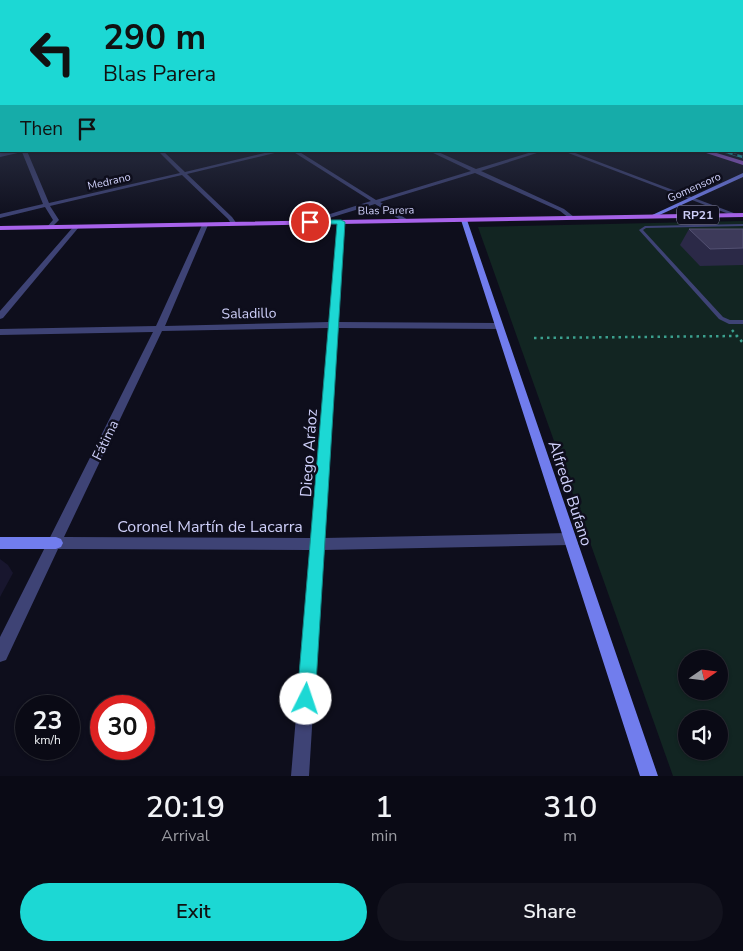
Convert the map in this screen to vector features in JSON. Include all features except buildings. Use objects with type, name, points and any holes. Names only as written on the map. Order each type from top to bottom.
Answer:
[{"type":"main road","points":[[706,152],[743,163]]},
{"type":"main road","name":"Blas Parera","points":[[0,228],[740,215]]},
{"type":"street","points":[[0,155],[17,152]]},
{"type":"street","points":[[23,152],[47,206],[56,220],[50,228]]},
{"type":"street","points":[[161,152],[234,224]]},
{"type":"street","name":"Medrano","points":[[0,216],[277,152]]},
{"type":"street","points":[[296,152],[406,221]]},
{"type":"street","points":[[433,152],[562,210],[571,217]]},
{"type":"street","points":[[310,222],[538,152]]},
{"type":"street","points":[[568,152],[740,215]]},
{"type":"street","name":"Gomensoro","points":[[653,216],[743,175]]},
{"type":"street","name":"Alfredo Bufano","points":[[464,220],[649,776]]},
{"type":"street","name":"Diego Aráoz","points":[[300,776],[341,222]]},
{"type":"street","name":"Fátima","points":[[0,654],[56,543],[159,329],[205,225]]},
{"type":"street","points":[[0,316],[76,227]]},
{"type":"street","name":"Saladillo","points":[[0,332],[332,325],[499,326]]},
{"type":"street","name":"Coronel Martín de Lacarra","points":[[0,543],[318,544],[569,539]]},
{"type":"lane","points":[[743,224],[645,228],[641,230],[722,318],[729,322],[743,322]]},
{"type":"path","points":[[534,338],[737,336]]},
{"type":"green space","points":[[743,221],[743,776],[673,776],[478,227]]},
{"type":"railway","points":[[726,152],[743,157]]},
{"type":"route","points":[[306,699],[341,222],[310,222]]}]
